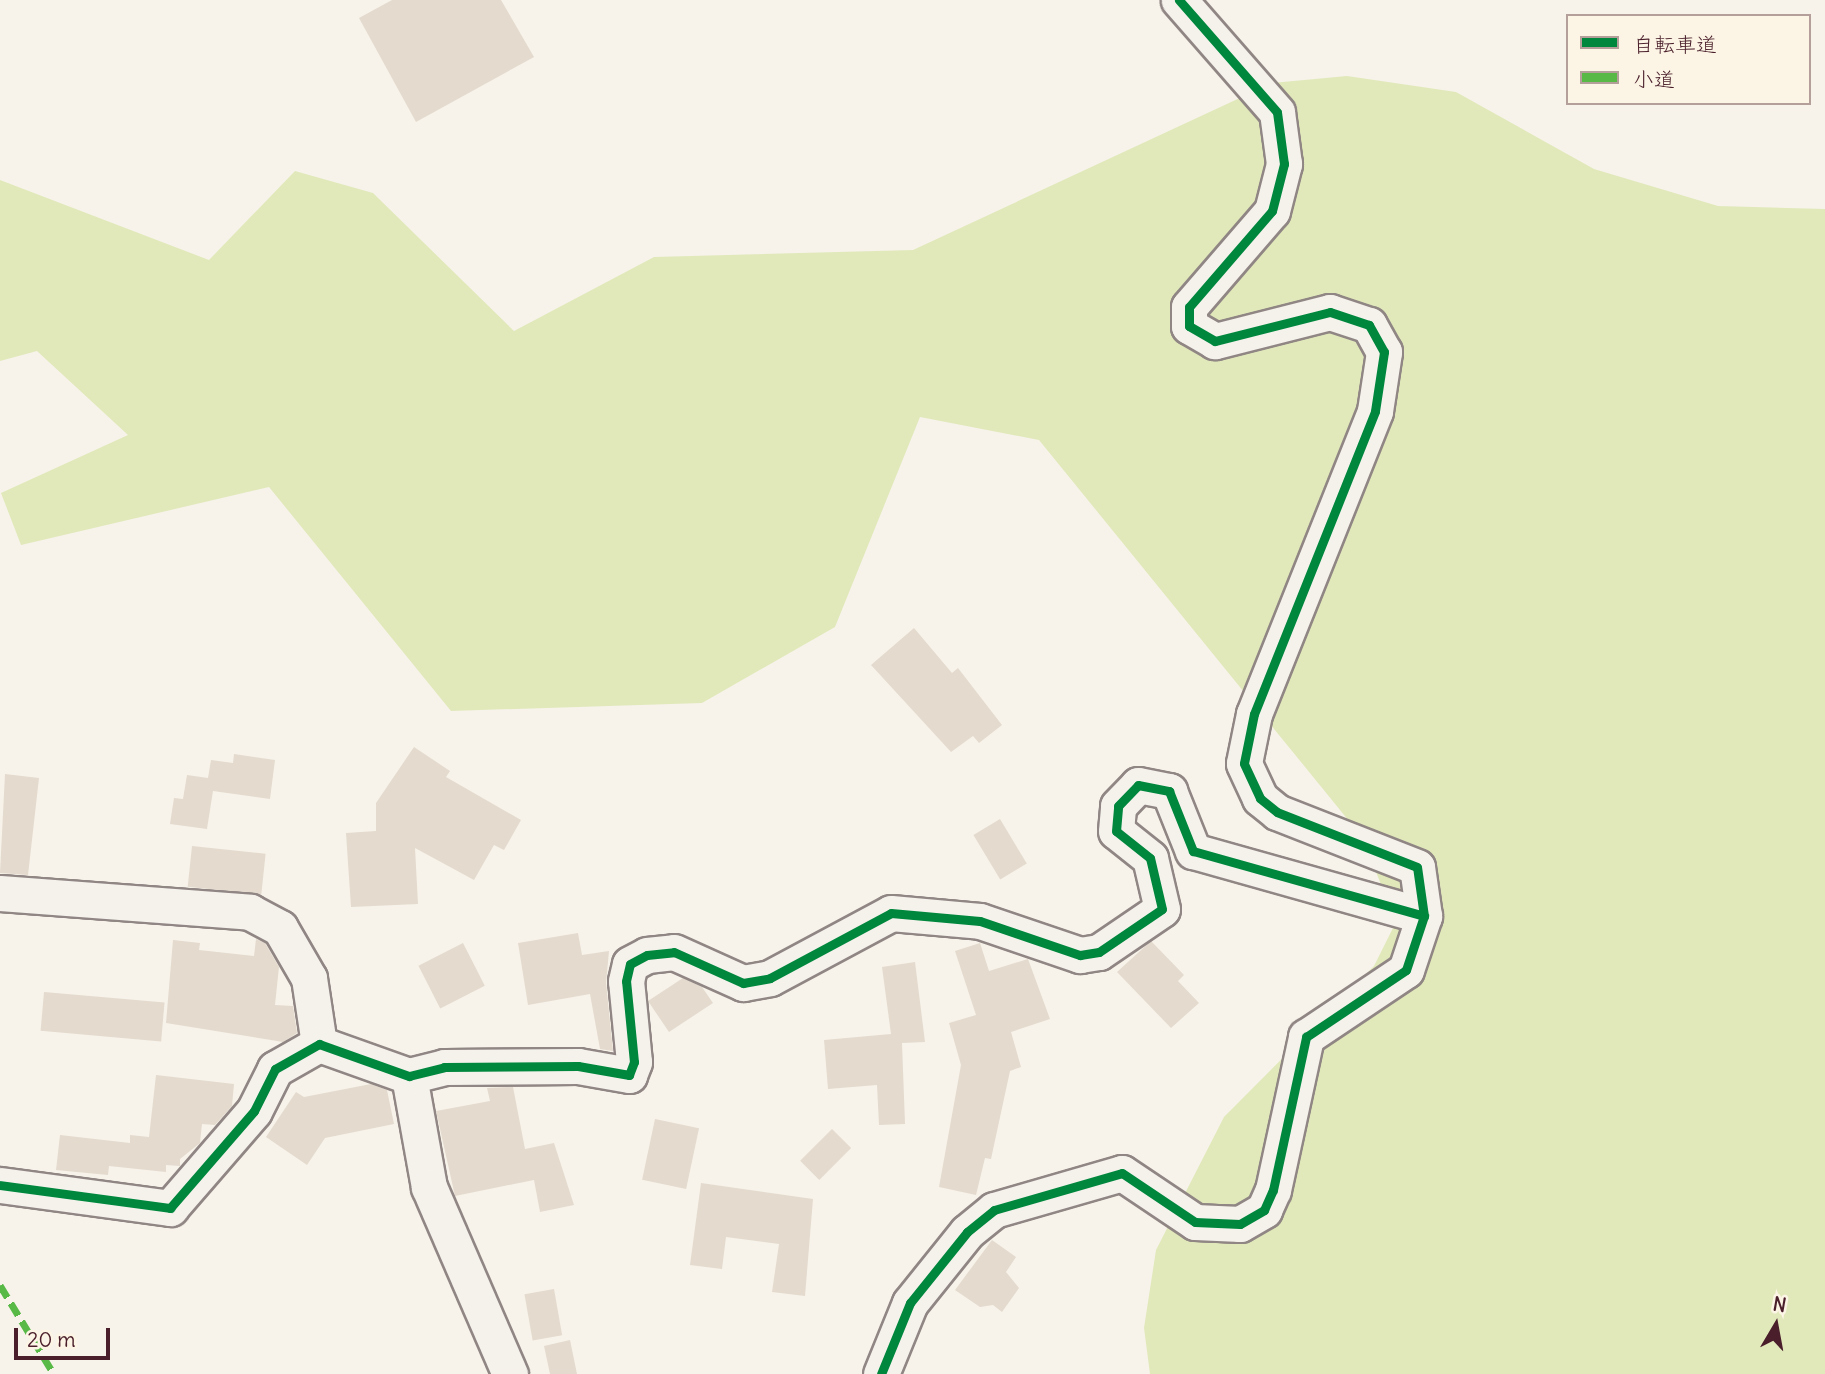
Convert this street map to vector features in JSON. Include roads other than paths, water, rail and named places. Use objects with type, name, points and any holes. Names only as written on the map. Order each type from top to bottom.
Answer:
[{"type":"street","points":[[881,1374],[910,1303],[967,1232],[994,1210],[1122,1173],[1195,1222],[1240,1224],[1264,1210],[1273,1190],[1306,1037],[1406,970],[1424,916],[1417,867],[1277,812],[1261,798],[1244,764],[1254,714],[1375,411],[1384,352],[1369,325],[1330,312],[1215,341],[1189,327],[1189,307],[1272,212],[1284,164],[1277,112],[1179,0]]},
{"type":"street","points":[[0,1185],[170,1208],[254,1111],[275,1069],[319,1044],[408,1076],[444,1067],[578,1066],[629,1075],[634,1062],[626,981],[630,964],[648,955],[674,953],[744,982],[770,978],[891,913],[980,920],[1080,956],[1099,952],[1162,909],[1150,858],[1116,831],[1118,806],[1138,785],[1169,791],[1193,851],[1424,916]]},
{"type":"street","points":[[0,893],[250,912],[279,928],[309,978],[319,1044]]},
{"type":"street","points":[[408,1076],[429,1188],[510,1374]]}]
